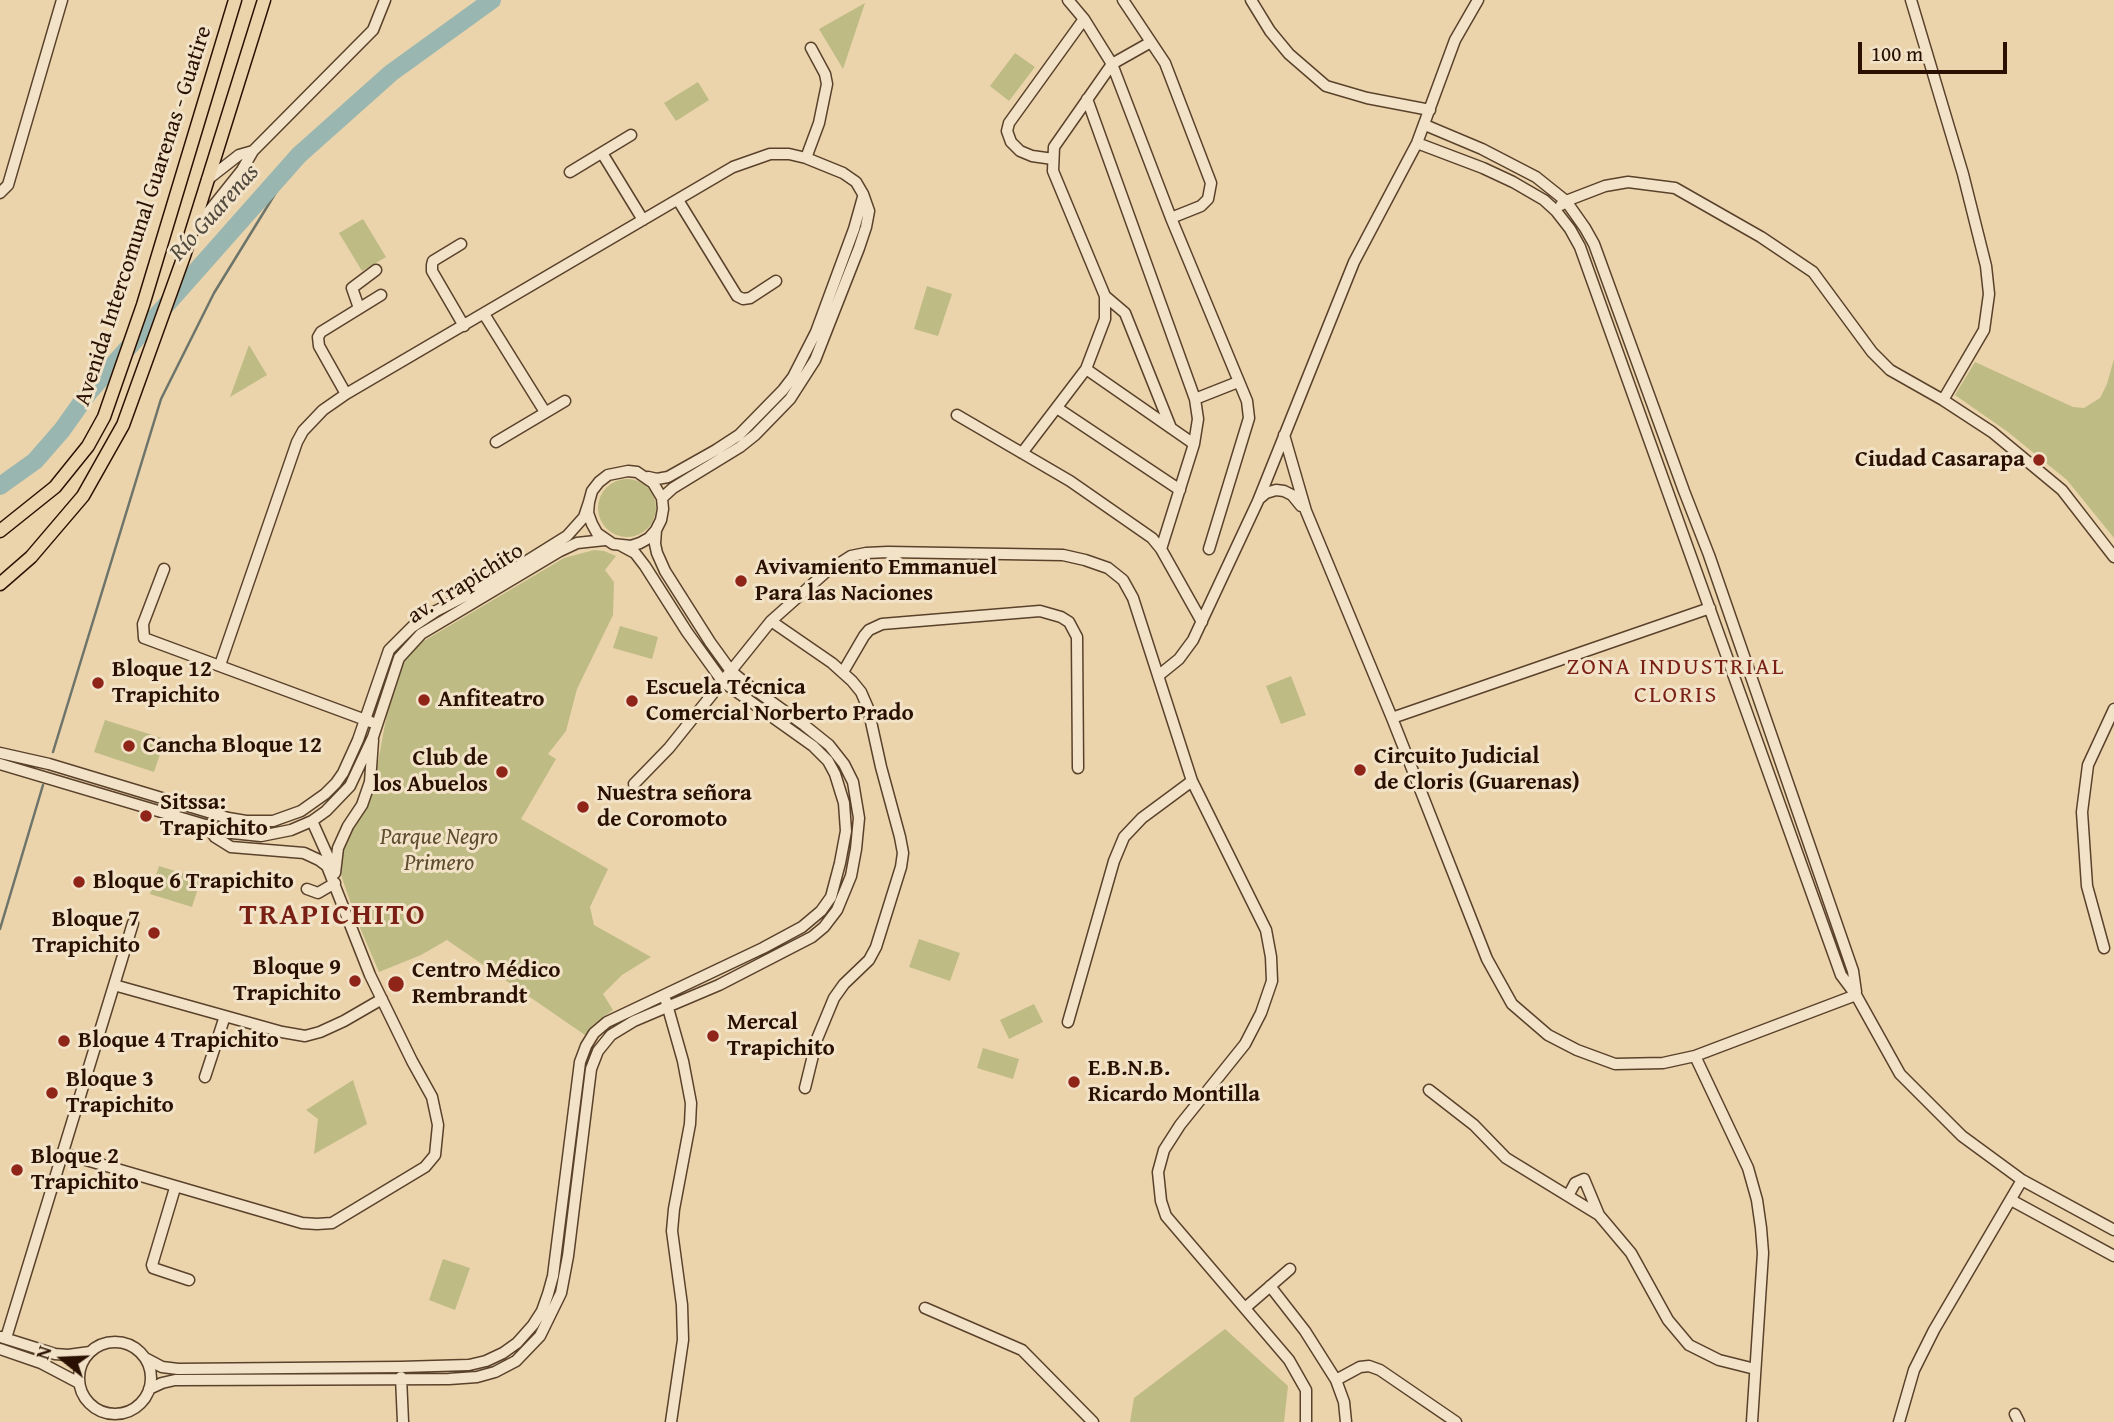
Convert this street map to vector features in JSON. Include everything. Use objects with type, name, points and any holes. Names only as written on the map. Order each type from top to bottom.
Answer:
[{"type":"main road","name":"Avenida Intercomunal Guarenas - Guatire","points":[[0,531],[55,487],[88,446],[104,416],[144,305],[235,0]]},
{"type":"main road","name":"Avenida Intercomunal Guarenas - Guatire","points":[[0,584],[31,557],[83,496],[123,425],[184,256],[264,0]]},
{"type":"street","points":[[0,193],[8,185],[62,0]]},
{"type":"street","points":[[190,235],[225,192],[253,151],[373,30],[385,0]]},
{"type":"street","points":[[1068,0],[1112,64],[1171,218],[1247,401],[1250,418],[1209,549]]},
{"type":"street","points":[[1123,0],[1170,75],[1211,183],[1208,199],[1201,206],[1171,218]]},
{"type":"street","points":[[1251,0],[1270,31],[1289,54],[1326,86],[1367,98],[1430,110]]},
{"type":"street","points":[[1158,676],[1179,659],[1202,622],[1258,501],[1354,262],[1417,143],[1455,40],[1478,0]]},
{"type":"street","points":[[1911,0],[1963,174],[1986,267],[1989,294],[1983,330],[1943,400]]},
{"type":"street","points":[[1053,159],[1020,151],[1007,131],[1009,123],[1083,19]]},
{"type":"street","points":[[1022,453],[1086,369],[1105,319],[1105,296],[1054,171],[1055,147],[1112,64],[1151,42]]},
{"type":"street","points":[[806,159],[819,123],[827,85],[825,74],[811,48]]},
{"type":"street","points":[[1087,99],[1195,399],[1198,419],[1194,444],[1161,549]]},
{"type":"street","points":[[1425,125],[1482,149],[1536,177],[1566,201],[1594,244],[1709,555],[1853,971],[1856,995]]},
{"type":"street","points":[[570,172],[631,135]]},
{"type":"street","points":[[1417,143],[1483,168],[1544,200],[1570,229],[1580,247],[1841,975],[1856,995],[1900,1074],[1962,1136],[2022,1180],[2114,1230]]},
{"type":"street","points":[[208,180],[239,155],[253,151]]},
{"type":"street","points":[[602,153],[643,220]]},
{"type":"street","points":[[220,665],[297,442],[311,421],[346,394],[733,167],[770,154],[789,154],[844,173],[856,182],[869,211],[866,227],[815,360],[790,400],[755,435],[673,488],[662,498]]},
{"type":"street","points":[[1556,211],[1566,201],[1605,186],[1645,183],[1675,188],[1760,237],[1813,272],[1872,352],[1890,370],[1992,432],[2062,491],[2114,557]]},
{"type":"street","points":[[0,753],[49,764],[228,818],[246,821],[273,821],[314,804],[337,783],[358,740],[389,650],[405,633],[436,611],[498,579],[567,536],[584,517],[592,491],[608,475],[628,471],[657,479],[668,477],[739,435],[783,390],[793,377],[816,332],[855,229],[863,194]]},
{"type":"street","points":[[678,200],[737,296],[750,299],[776,281]]},
{"type":"street","points":[[461,244],[433,261],[432,271],[464,326]]},
{"type":"street","points":[[359,308],[352,288],[376,270]]},
{"type":"street","points":[[346,394],[319,346],[318,337],[321,332],[381,295]]},
{"type":"street","points":[[1105,296],[1125,313],[1171,428]]},
{"type":"street","points":[[484,314],[545,412]]},
{"type":"street","points":[[1086,369],[1194,444]]},
{"type":"street","points":[[1195,399],[1238,382]]},
{"type":"street","points":[[496,442],[565,401]]},
{"type":"street","points":[[1057,408],[1180,490]]},
{"type":"street","points":[[957,415],[1070,481],[1152,538],[1161,549],[1202,622]]},
{"type":"street","points":[[1284,435],[1306,512],[1392,718],[1487,959],[1513,1004],[1548,1035],[1577,1050],[1615,1064],[1663,1063],[1695,1056],[1856,995]]},
{"type":"street","points":[[622,546],[640,543],[649,538],[662,520],[662,498],[646,477]]},
{"type":"street","points":[[1258,501],[1266,493],[1284,491],[1292,495],[1306,512]]},
{"type":"street","points":[[145,1358],[162,1367],[178,1369],[401,1367],[469,1365],[503,1353],[517,1343],[533,1325],[542,1311],[553,1276],[580,1062],[594,1034],[607,1021],[763,948],[811,920],[831,897],[845,841],[847,817],[835,774],[828,761],[813,746],[723,682],[635,553],[605,540],[592,524],[589,502]]},
{"type":"street","points":[[149,1389],[175,1380],[401,1381],[477,1377],[495,1372],[516,1361],[540,1336],[561,1293],[591,1069],[598,1051],[611,1035],[634,1021],[719,985],[812,937],[837,910],[851,876],[859,818],[853,782],[845,764],[829,745],[731,671],[665,572],[657,553],[656,530]]},
{"type":"street","name":"av. Trapichito","points":[[0,764],[232,833],[261,836],[314,826],[350,786],[373,737],[399,659],[421,634],[560,551],[577,543],[605,540]]},
{"type":"street","points":[[634,784],[669,748],[771,621],[826,572],[851,556],[866,553],[1063,555],[1108,568],[1123,580],[1133,598],[1192,780],[1266,930],[1271,957],[1272,981],[1261,1013],[1245,1044],[1180,1125],[1164,1150],[1158,1172],[1161,1201],[1166,1216],[1289,1360],[1306,1390],[1306,1422]]},
{"type":"street","points":[[164,569],[143,624],[144,638],[377,724]]},
{"type":"street","points":[[1392,718],[1710,608]]},
{"type":"street","points":[[843,672],[864,636],[869,630],[882,624],[1040,611],[1061,617],[1069,622],[1077,637],[1078,768]]},
{"type":"street","points":[[771,621],[843,672],[861,692],[869,708],[902,853],[901,867],[876,947],[869,960],[844,984],[834,998],[817,1040],[805,1088]]},
{"type":"street","points":[[2104,948],[2087,886],[2081,812],[2088,765],[2114,709]]},
{"type":"street","points":[[307,890],[318,892],[335,878],[338,848],[362,806],[370,782],[373,737]]},
{"type":"street","points":[[1068,1022],[1114,861],[1124,838],[1142,818],[1192,780]]},
{"type":"street","name":"av. Trapichito","points":[[206,825],[215,837],[232,847],[304,853],[315,839],[314,826]]},
{"type":"street","points":[[62,1153],[302,1223],[332,1223],[425,1167],[435,1155],[438,1125],[432,1097],[370,975],[314,826]]},
{"type":"street","points":[[304,853],[327,866],[335,878]]},
{"type":"street","points":[[120,1422],[145,1398],[149,1389],[151,1378],[140,1351],[124,1343],[106,1343],[90,1352],[55,1354],[3,1337],[133,923]]},
{"type":"street","points":[[114,985],[304,1036],[344,1021],[382,999]]},
{"type":"street","points":[[665,995],[684,1061],[691,1103],[672,1231],[682,1306],[683,1340],[671,1422]]},
{"type":"street","points":[[205,1077],[225,1016]]},
{"type":"street","points":[[1695,1056],[1748,1168],[1757,1200],[1763,1253],[1752,1422]]},
{"type":"street","points":[[1429,1090],[1474,1125],[1506,1158],[1599,1215]]},
{"type":"street","points":[[1569,1196],[1575,1183],[1584,1179],[1599,1215],[1631,1253],[1668,1320],[1689,1345],[1719,1360],[1755,1368]]},
{"type":"street","points":[[1899,1422],[1914,1370],[1929,1340],[2022,1180]]},
{"type":"street","points":[[175,1188],[152,1265],[153,1268],[189,1280]]},
{"type":"street","points":[[2011,1200],[2114,1256]]},
{"type":"street","points":[[1245,1308],[1290,1269]]},
{"type":"street","points":[[1270,1286],[1305,1331],[1336,1380],[1344,1402],[1346,1422]]},
{"type":"street","points":[[925,1308],[1022,1350],[1093,1422]]},
{"type":"street","points":[[0,1349],[41,1363],[79,1382]]},
{"type":"street","points":[[90,1352],[81,1366],[79,1382],[84,1397],[95,1409],[100,1422]]},
{"type":"street","points":[[1336,1380],[1360,1367],[1369,1366],[1380,1370],[1456,1422]]},
{"type":"street","points":[[401,1367],[402,1422]]},
{"type":"street","points":[[95,1409],[108,1414],[128,1412]]},
{"type":"green space","points":[[865,3],[843,69],[819,29]]},
{"type":"green space","points":[[1015,53],[1035,67],[1009,101],[990,86]]},
{"type":"green space","points":[[698,82],[709,100],[676,121],[664,103]]},
{"type":"green space","points":[[363,219],[386,257],[362,271],[339,233]]},
{"type":"green space","points":[[927,286],[952,294],[938,336],[914,329]]},
{"type":"green space","points":[[249,345],[267,375],[230,397]]},
{"type":"green space","points":[[2114,359],[2114,538],[2067,480],[2008,432],[1955,395],[1975,362],[2073,407],[2084,408],[2100,398]]},
{"type":"green space","points":[[621,479],[633,479],[648,487],[656,502],[656,514],[648,529],[633,537],[621,537],[606,529],[598,514],[598,502],[606,487]]},
{"type":"green space","name":"Parque Negro Primero","points":[[594,550],[616,556],[605,570],[614,582],[613,615],[577,689],[566,731],[548,754],[556,759],[521,819],[608,869],[590,907],[594,925],[651,957],[622,975],[603,994],[613,1010],[594,1024],[585,1035],[447,940],[421,955],[379,972],[339,869],[342,844],[376,773],[391,692],[405,660],[417,645],[564,558]]},
{"type":"green space","points":[[620,626],[658,637],[652,659],[613,648]]},
{"type":"green space","points":[[1291,676],[1306,715],[1281,724],[1266,686]]},
{"type":"green space","name":"Cancha Bloque 12","points":[[105,720],[165,739],[154,772],[94,752]]},
{"type":"green space","points":[[159,866],[201,879],[192,907],[150,894]]},
{"type":"green space","points":[[919,939],[960,953],[950,981],[909,967]]},
{"type":"green space","points":[[1034,1004],[1043,1022],[1009,1039],[1000,1020]]},
{"type":"green space","points":[[983,1048],[1019,1059],[1013,1079],[977,1068]]},
{"type":"green space","points":[[353,1080],[367,1124],[314,1154],[318,1119],[306,1110]]},
{"type":"green space","points":[[443,1259],[470,1268],[455,1310],[429,1300]]},
{"type":"green space","points":[[1225,1329],[1288,1386],[1284,1422],[1130,1422],[1134,1398]]},
{"type":"waterway","name":"Río Guarenas","points":[[0,486],[35,461],[62,430],[89,392],[299,155],[391,73],[492,0]]},
{"type":"waterway","points":[[53,752],[161,399],[214,293],[299,155]]},
{"type":"waterway","points":[[0,929],[43,785]]},
{"type":"place","name":"Ciudad Casarapa","points":[[2039,460]]},
{"type":"place","name":"Avivamiento Emmanuel Para las Naciones","points":[[741,581]]},
{"type":"place","name":"Bloque 12 Trapichito","points":[[98,683]]},
{"type":"place","name":"Anfiteatro","points":[[424,700]]},
{"type":"place","name":"Escuela Técnica Comercial Norberto Prado","points":[[632,701]]},
{"type":"place","name":"Cancha Bloque 12","points":[[129,746]]},
{"type":"place","name":"Circuito Judicial de Cloris (Guarenas)","points":[[1360,770]]},
{"type":"place","name":"Club de los Abuelos","points":[[502,772]]},
{"type":"place","name":"Nuestra señora de Coromoto","points":[[583,807]]},
{"type":"place","name":"Sitssa: Trapichito","points":[[146,816]]},
{"type":"place","name":"Bloque 6 Trapichito","points":[[79,882]]},
{"type":"place","name":"Bloque 7 Trapichito","points":[[154,933]]},
{"type":"place","name":"Bloque 9 Trapichito","points":[[355,981]]},
{"type":"place","name":"Centro Médico Rembrandt","points":[[396,984]]},
{"type":"place","name":"Mercal Trapichito","points":[[713,1036]]},
{"type":"place","name":"Bloque 4 Trapichito","points":[[64,1041]]},
{"type":"place","name":"E.B.N.B. Ricardo Montilla","points":[[1074,1082]]},
{"type":"place","name":"Bloque 3 Trapichito","points":[[52,1093]]},
{"type":"place","name":"Bloque 2 Trapichito","points":[[17,1170]]},
{"type":"district","name":"ZONA INDUSTRIAL CLORIS","points":[[1676,682]]},
{"type":"district","name":"TRAPICHITO","points":[[333,916]]}]
